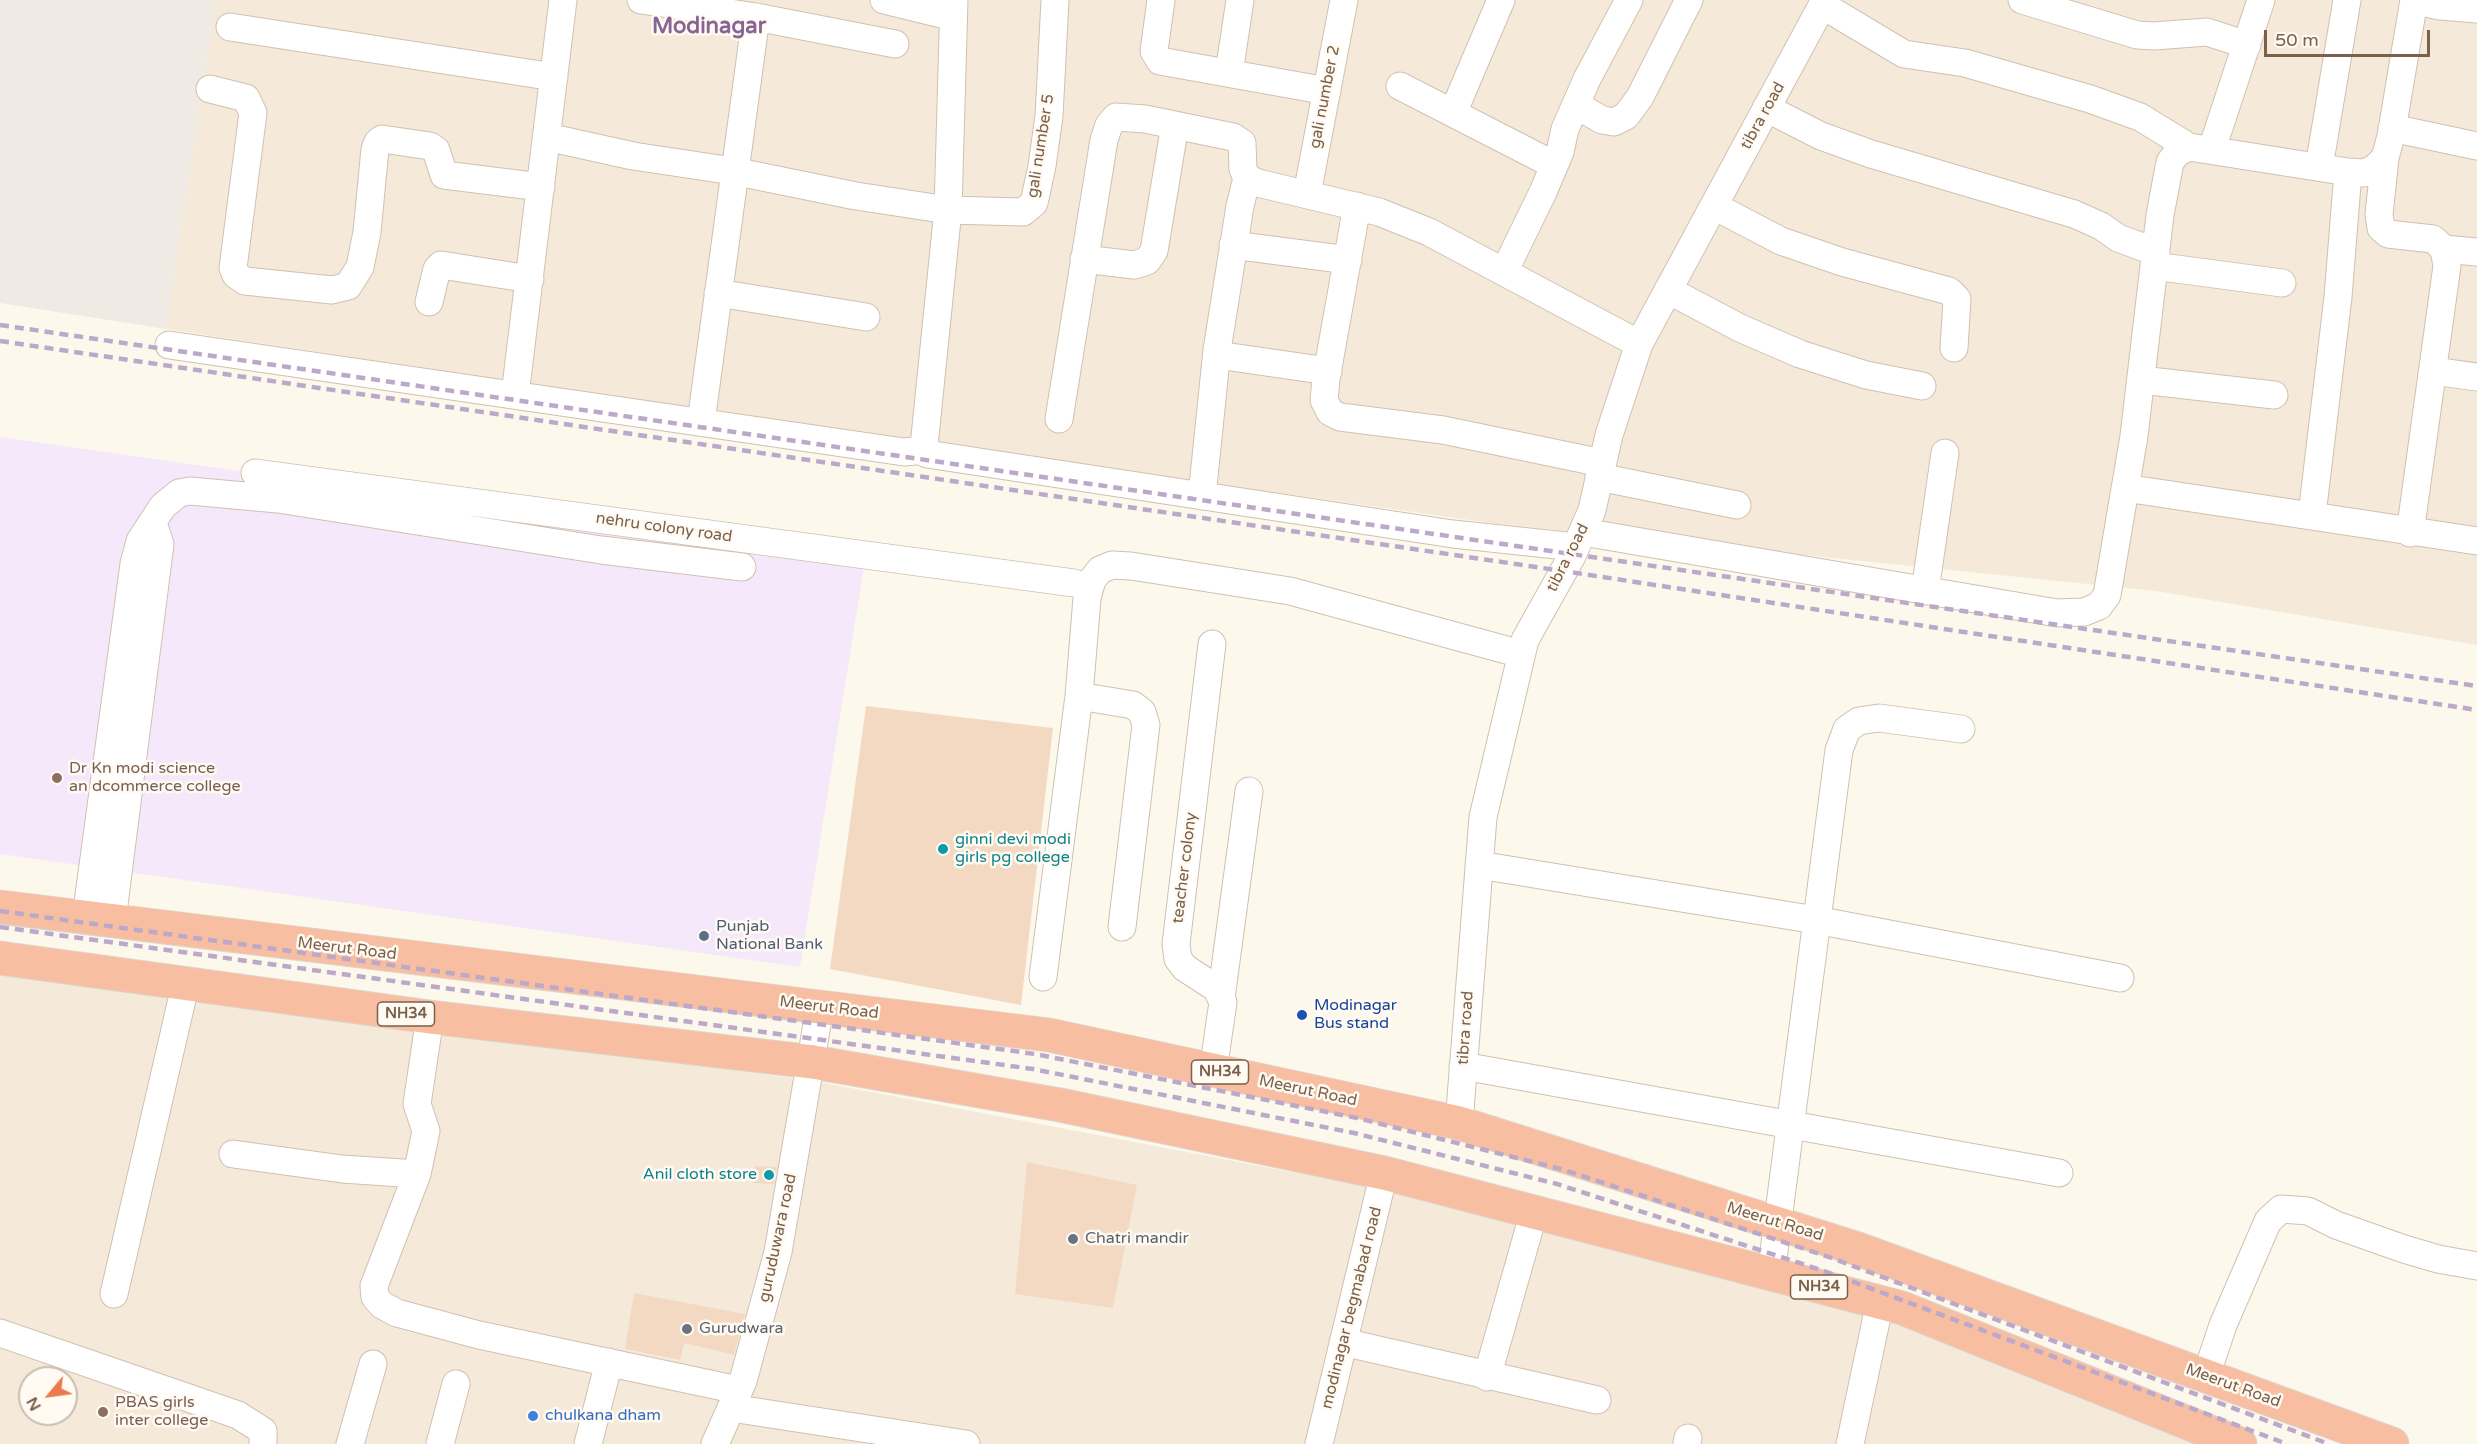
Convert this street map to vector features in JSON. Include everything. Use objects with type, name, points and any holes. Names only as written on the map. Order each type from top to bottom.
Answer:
[{"type":"highway","name":"Meerut Road","points":[[0,907],[1049,1035],[1459,1123],[1858,1249],[2392,1444]]},
{"type":"highway","name":"NH34","points":[[0,958],[430,1017],[813,1062],[1060,1105],[1384,1173],[1902,1308],[2240,1444]]},
{"type":"street","points":[[515,395],[563,0]]},
{"type":"street","points":[[641,0],[756,17],[895,44]]},
{"type":"street","points":[[884,0],[954,8],[948,210],[925,450],[930,457],[1453,534],[1579,539],[2057,613],[2084,612],[2099,606],[2107,595],[2141,380],[2155,259],[2170,162],[2177,153],[2201,148]]},
{"type":"street","name":"gali number 5","points":[[547,137],[633,156],[733,171],[856,196],[948,210],[1023,212],[1034,203],[1049,116],[1055,0]]},
{"type":"street","points":[[1161,0],[1154,51],[1160,61],[1327,91]]},
{"type":"street","points":[[1229,73],[1240,0]]},
{"type":"street","name":"gali number 2","points":[[1307,194],[1344,0]]},
{"type":"street","points":[[1453,113],[1501,0]]},
{"type":"street","points":[[1504,272],[1554,165],[1576,105],[1629,0]]},
{"type":"street","points":[[1576,105],[1602,120],[1614,122],[1626,116],[1640,98],[1689,0]]},
{"type":"street","points":[[2022,0],[2137,35],[2207,32],[2247,45]]},
{"type":"street","points":[[2201,148],[2247,45],[2261,0]]},
{"type":"street","points":[[2319,167],[2347,0]]},
{"type":"street","points":[[2477,9],[2440,6],[2414,0],[2385,158],[2379,214],[2381,228],[2388,234],[2433,239],[2444,249],[2477,252]]},
{"type":"street","points":[[1824,3],[1904,54],[1965,63],[2090,99],[2140,117],[2201,148],[2364,173],[2385,158]]},
{"type":"street","name":"tibra road","points":[[1459,1123],[1483,817],[1525,639],[1579,539],[1592,510],[1601,470],[1639,345],[1824,3]]},
{"type":"street","points":[[701,422],[733,171],[756,17]]},
{"type":"street","points":[[230,27],[554,77]]},
{"type":"street","points":[[1400,86],[1554,165]]},
{"type":"street","points":[[210,89],[246,98],[253,113],[233,268],[236,275],[245,281],[332,290],[348,286],[360,267],[367,232],[375,149],[378,142],[382,140],[430,146],[436,150],[444,175],[541,186]]},
{"type":"street","points":[[1766,108],[1841,144],[2074,214],[2101,226],[2155,259],[2282,283]]},
{"type":"street","points":[[1059,419],[1104,140],[1109,125],[1116,117],[1130,117],[1233,137],[1242,143],[1244,169],[1248,178],[1233,245],[1217,355],[1202,496]]},
{"type":"street","points":[[1084,259],[1134,265],[1147,261],[1154,251],[1174,125]]},
{"type":"street","points":[[2392,128],[2477,146]]},
{"type":"street","points":[[2312,515],[2338,297],[2348,172]]},
{"type":"street","points":[[1248,178],[1272,188],[1357,206],[1429,232],[1639,345]]},
{"type":"street","points":[[1357,206],[1324,400],[1330,412],[1340,417],[1443,430],[1737,505]]},
{"type":"street","points":[[1714,206],[1781,241],[1842,262],[1949,291],[1957,299],[1954,348]]},
{"type":"street","points":[[1233,245],[1348,260]]},
{"type":"street","points":[[2410,532],[2446,287],[2447,266],[2444,249]]},
{"type":"street","points":[[429,302],[437,270],[441,265],[530,279]]},
{"type":"street","points":[[1668,290],[1740,328],[1800,354],[1866,375],[1922,386]]},
{"type":"street","points":[[718,293],[866,317]]},
{"type":"street","points":[[169,345],[904,452],[925,450]]},
{"type":"street","points":[[1217,355],[1328,371]]},
{"type":"street","points":[[2433,371],[2477,377]]},
{"type":"street","points":[[2141,380],[2274,395]]},
{"type":"street","points":[[1925,591],[1945,453]]},
{"type":"street","name":"nehru colony road","points":[[255,473],[1074,583]]},
{"type":"street","points":[[2125,488],[2477,541]]},
{"type":"street","points":[[99,919],[134,564],[140,541],[170,498],[179,493],[190,491],[278,499],[601,550],[742,567]]},
{"type":"street","points":[[1044,977],[1079,696],[1087,598],[1092,580],[1100,570],[1112,565],[1290,591],[1521,654]]},
{"type":"street","name":"teacher colony","points":[[1212,644],[1176,944],[1178,959],[1185,968],[1215,988],[1221,998]]},
{"type":"street","points":[[1079,696],[1133,705],[1142,712],[1146,725],[1122,927]]},
{"type":"street","points":[[1771,1274],[1839,750],[1847,729],[1858,721],[1879,718],[1961,729]]},
{"type":"street","points":[[1213,1071],[1222,1020],[1223,1002],[1221,998],[1249,791]]},
{"type":"street","points":[[1479,865],[1816,920],[2120,978]]},
{"type":"street","points":[[114,1294],[186,982]]},
{"type":"street","name":"guruduwara road","points":[[715,1444],[735,1399],[778,1252],[813,1062],[820,1007]]},
{"type":"street","points":[[430,1017],[417,1104],[426,1131],[417,1174],[374,1286],[375,1297],[382,1305],[397,1313],[479,1335],[609,1362],[735,1399],[966,1444]]},
{"type":"street","points":[[1463,1066],[2059,1173]]},
{"type":"street","points":[[233,1154],[342,1169],[417,1174]]},
{"type":"street","name":"modinagar begmabad road","points":[[1319,1444],[1384,1173]]},
{"type":"street","points":[[2206,1376],[2223,1325],[2268,1221],[2281,1209],[2308,1211],[2336,1225],[2404,1249],[2439,1259],[2477,1266]]},
{"type":"street","points":[[1487,1377],[1534,1212]]},
{"type":"street","points":[[1850,1444],[1880,1302]]},
{"type":"street","points":[[0,1333],[238,1415],[262,1431],[262,1444]]},
{"type":"street","points":[[1343,1342],[1487,1377],[1597,1400]]},
{"type":"street","points":[[588,1444],[609,1362]]},
{"type":"street","points":[[350,1444],[374,1364]]},
{"type":"street","points":[[440,1444],[456,1384]]},
{"type":"shaded area","points":[[0,0],[215,0],[166,329],[0,303]]},
{"type":"shaded area","points":[[215,0],[2477,0],[2477,645],[2156,591],[1498,524],[842,431],[166,329]]},
{"type":"shaded area","points":[[0,437],[865,560],[800,967],[0,854]]},
{"type":"shaded area","points":[[0,971],[814,1081],[1423,1197],[1790,1274],[2222,1444],[0,1444]]},
{"type":"building","name":"ginni devi modi girls pg college","points":[[866,706],[1053,728],[1021,1005],[830,969]]},
{"type":"building","name":"Chatri mandir","points":[[1027,1162],[1137,1185],[1113,1308],[1015,1294]]},
{"type":"building","name":"Anil cloth store","points":[[755,1166],[777,1167],[774,1184],[752,1183]]},
{"type":"building","name":"Gurudwara","points":[[634,1293],[745,1314],[734,1355],[684,1343],[680,1360],[625,1349]]},
{"type":"railway","points":[[0,325],[2477,686]]},
{"type":"railway","points":[[0,341],[1563,571],[2477,710]]},
{"type":"railway","points":[[0,911],[1035,1054],[1357,1118],[1561,1169],[1829,1257],[2329,1444]]},
{"type":"railway","points":[[0,927],[1033,1069],[1354,1133],[1557,1184],[1824,1271],[2287,1444]]},
{"type":"place","name":"Dr Kn modi science an dcommerce college","points":[[57,778]]},
{"type":"place","name":"ginni devi modi girls pg college","points":[[943,849]]},
{"type":"place","name":"Punjab National Bank","points":[[704,936]]},
{"type":"place","name":"Modinagar Bus stand","points":[[1302,1015]]},
{"type":"place","name":"Anil cloth store","points":[[769,1175]]},
{"type":"place","name":"Chatri mandir","points":[[1073,1239]]},
{"type":"place","name":"Gurudwara","points":[[687,1329]]},
{"type":"place","name":"PBAS girls inter college","points":[[103,1412]]},
{"type":"place","name":"chulkana dham","points":[[533,1416]]},
{"type":"district","name":"Modinagar","points":[[709,27]]}]
